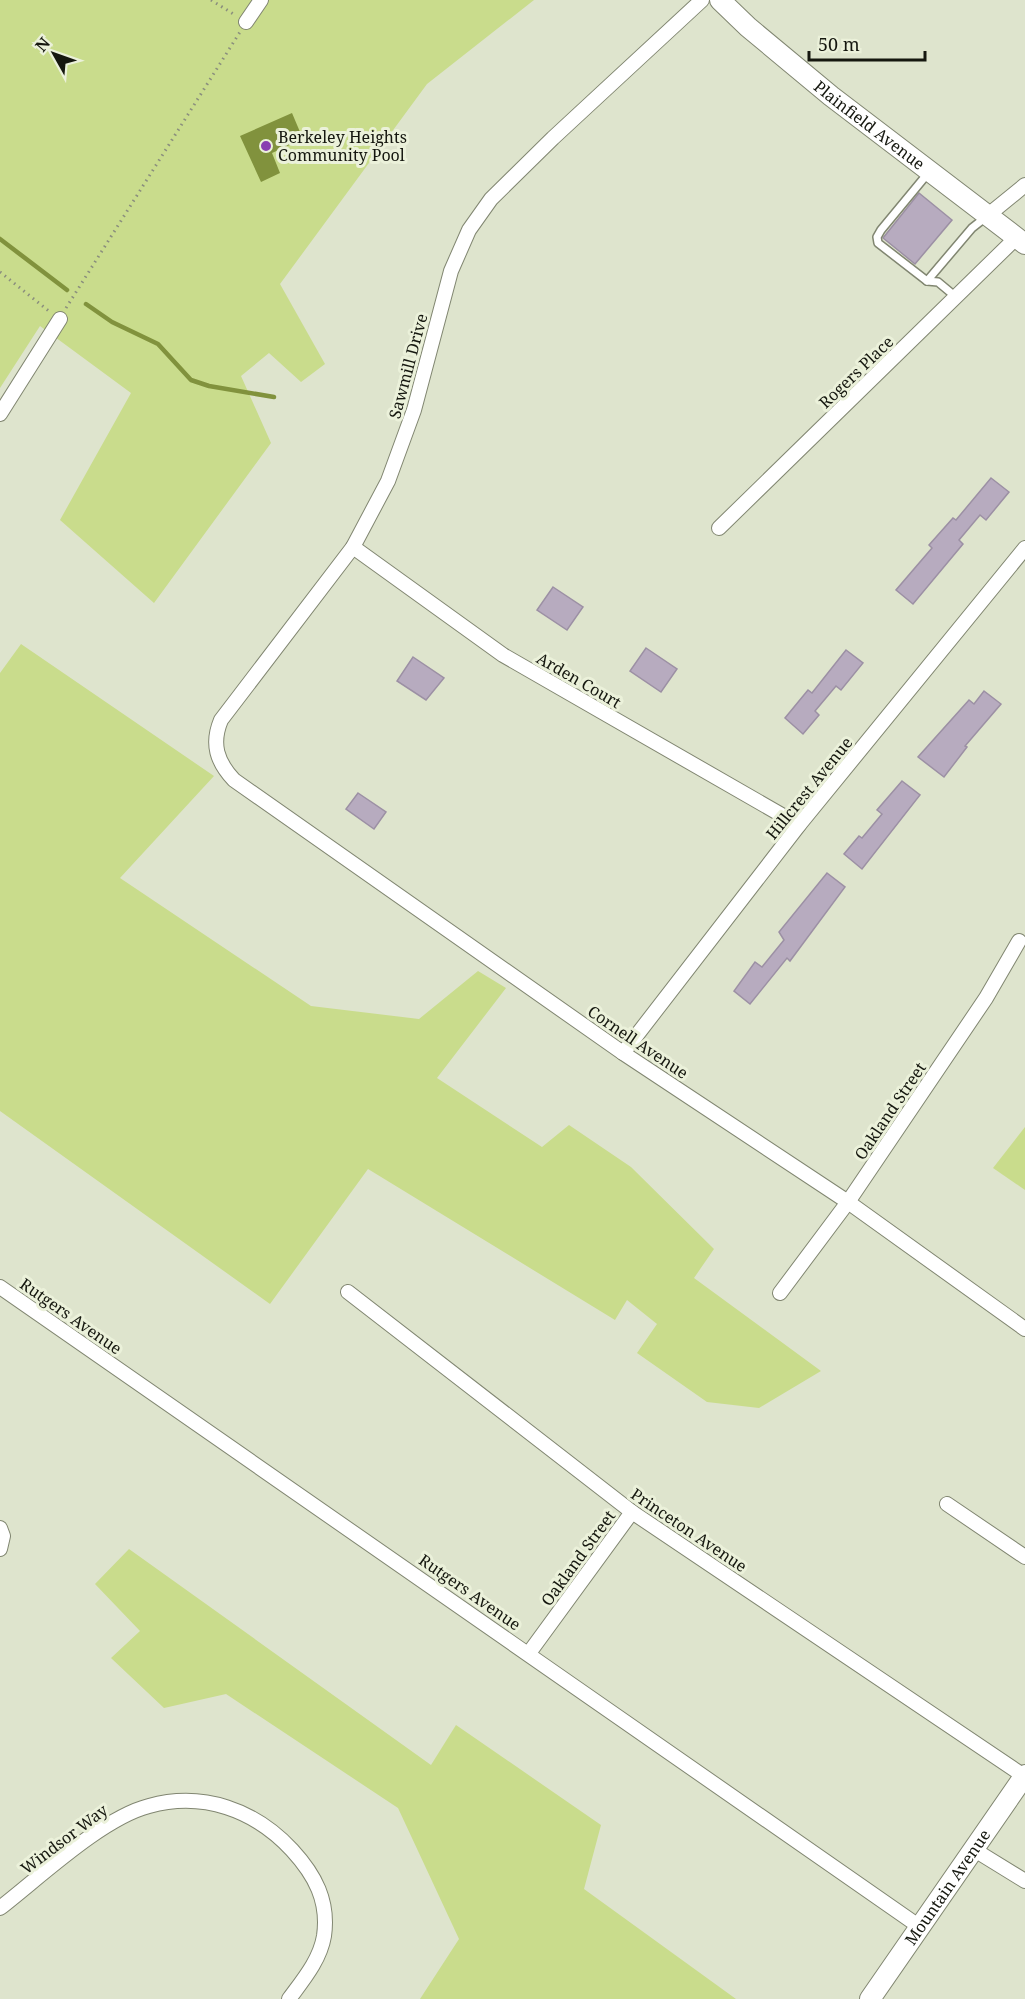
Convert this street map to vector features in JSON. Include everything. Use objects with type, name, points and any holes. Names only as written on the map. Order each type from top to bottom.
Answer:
[{"type":"main road","name":"Plainfield Avenue","points":[[720,0],[748,27],[831,96],[1021,241]]},
{"type":"main road","name":"Mountain Avenue","points":[[870,1999],[1024,1776]]},
{"type":"street","points":[[246,22],[261,0]]},
{"type":"street","name":"Sawmill Drive","points":[[234,780],[218,757],[215,743],[221,720],[353,547],[388,481],[403,446],[451,271],[469,230],[491,199],[702,0]]},
{"type":"street","points":[[987,216],[1025,185]]},
{"type":"street","name":"Rogers Place","points":[[719,528],[956,297],[1021,241]]},
{"type":"street","points":[[0,414],[60,319]]},
{"type":"street","name":"Arden Court","points":[[353,547],[503,655],[800,825]]},
{"type":"street","name":"Hillcrest Avenue","points":[[623,1053],[800,825],[1025,548]]},
{"type":"street","name":"Cornell Avenue","points":[[234,780],[623,1053],[848,1202],[1025,1329]]},
{"type":"street","name":"Oakland Street","points":[[780,1293],[848,1202],[986,998],[1019,941]]},
{"type":"street","name":"Rutgers Avenue","points":[[0,1287],[530,1653],[920,1927]]},
{"type":"street","name":"Princeton Avenue","points":[[348,1292],[632,1512],[1024,1776]]},
{"type":"street","points":[[947,1503],[1025,1557]]},
{"type":"street","name":"Oakland Street","points":[[530,1653],[632,1512]]},
{"type":"street","points":[[0,1528],[3,1536],[0,1549]]},
{"type":"street","name":"Windsor Way","points":[[0,1908],[108,1825],[134,1811],[176,1801],[205,1802],[226,1807],[259,1822],[282,1839],[306,1865],[323,1898],[325,1916],[322,1944],[313,1965],[289,1999]]},
{"type":"street","points":[[973,1849],[1025,1881]]},
{"type":"lane","points":[[929,172],[878,237],[878,243],[927,281],[938,282],[956,297]]},
{"type":"lane","points":[[927,281],[972,228],[987,216]]},
{"type":"path","points":[[0,273],[60,319],[246,22],[211,0]]},
{"type":"shaded area","points":[[0,0],[534,0],[427,84],[280,284],[325,364],[301,382],[269,353],[241,376],[271,443],[154,603],[60,520],[131,393],[40,326],[0,388]]},
{"type":"shaded area","name":"Berkeley Heights Community Pool","points":[[292,113],[303,139],[272,153],[280,173],[261,182],[240,136]]},
{"type":"shaded area","points":[[21,644],[214,776],[120,878],[311,1006],[419,1019],[478,971],[506,988],[437,1078],[542,1147],[569,1125],[631,1167],[714,1249],[694,1278],[821,1371],[759,1408],[707,1402],[637,1353],[657,1324],[627,1300],[615,1320],[368,1169],[270,1304],[0,1111],[0,673]]},
{"type":"shaded area","points":[[1025,1127],[1025,1190],[993,1168]]},
{"type":"shaded area","points":[[129,1549],[431,1765],[456,1725],[601,1825],[584,1889],[736,1999],[420,1999],[459,1939],[398,1808],[226,1694],[164,1708],[111,1658],[140,1631],[95,1584]]},
{"type":"building","points":[[919,193],[952,220],[915,264],[883,238]]},
{"type":"building","points":[[991,478],[1009,492],[986,520],[980,515],[959,540],[963,544],[913,604],[896,590],[932,548],[929,545],[953,518],[956,520]]},
{"type":"building","points":[[553,587],[583,607],[567,630],[537,610]]},
{"type":"building","points":[[646,648],[677,669],[661,692],[630,671]]},
{"type":"building","points":[[846,650],[863,663],[841,690],[836,686],[815,711],[819,715],[803,734],[785,718],[808,690],[812,693]]},
{"type":"building","points":[[413,657],[444,678],[426,700],[397,681]]},
{"type":"building","points":[[984,691],[1001,704],[965,746],[967,747],[944,777],[918,757],[969,700],[974,704]]},
{"type":"building","points":[[902,781],[920,795],[862,869],[844,854],[859,836],[862,838],[882,814],[877,810]]},
{"type":"building","points":[[358,793],[386,812],[374,829],[346,809]]},
{"type":"building","points":[[827,873],[845,887],[790,961],[787,958],[750,1004],[734,991],[755,962],[762,967],[784,940],[779,932]]},
{"type":"waterway","points":[[0,239],[67,290]]},
{"type":"waterway","points":[[86,304],[112,322],[158,344],[191,380],[209,386],[274,397]]},
{"type":"place","name":"Berkeley Heights Community Pool","points":[[266,146]]}]
